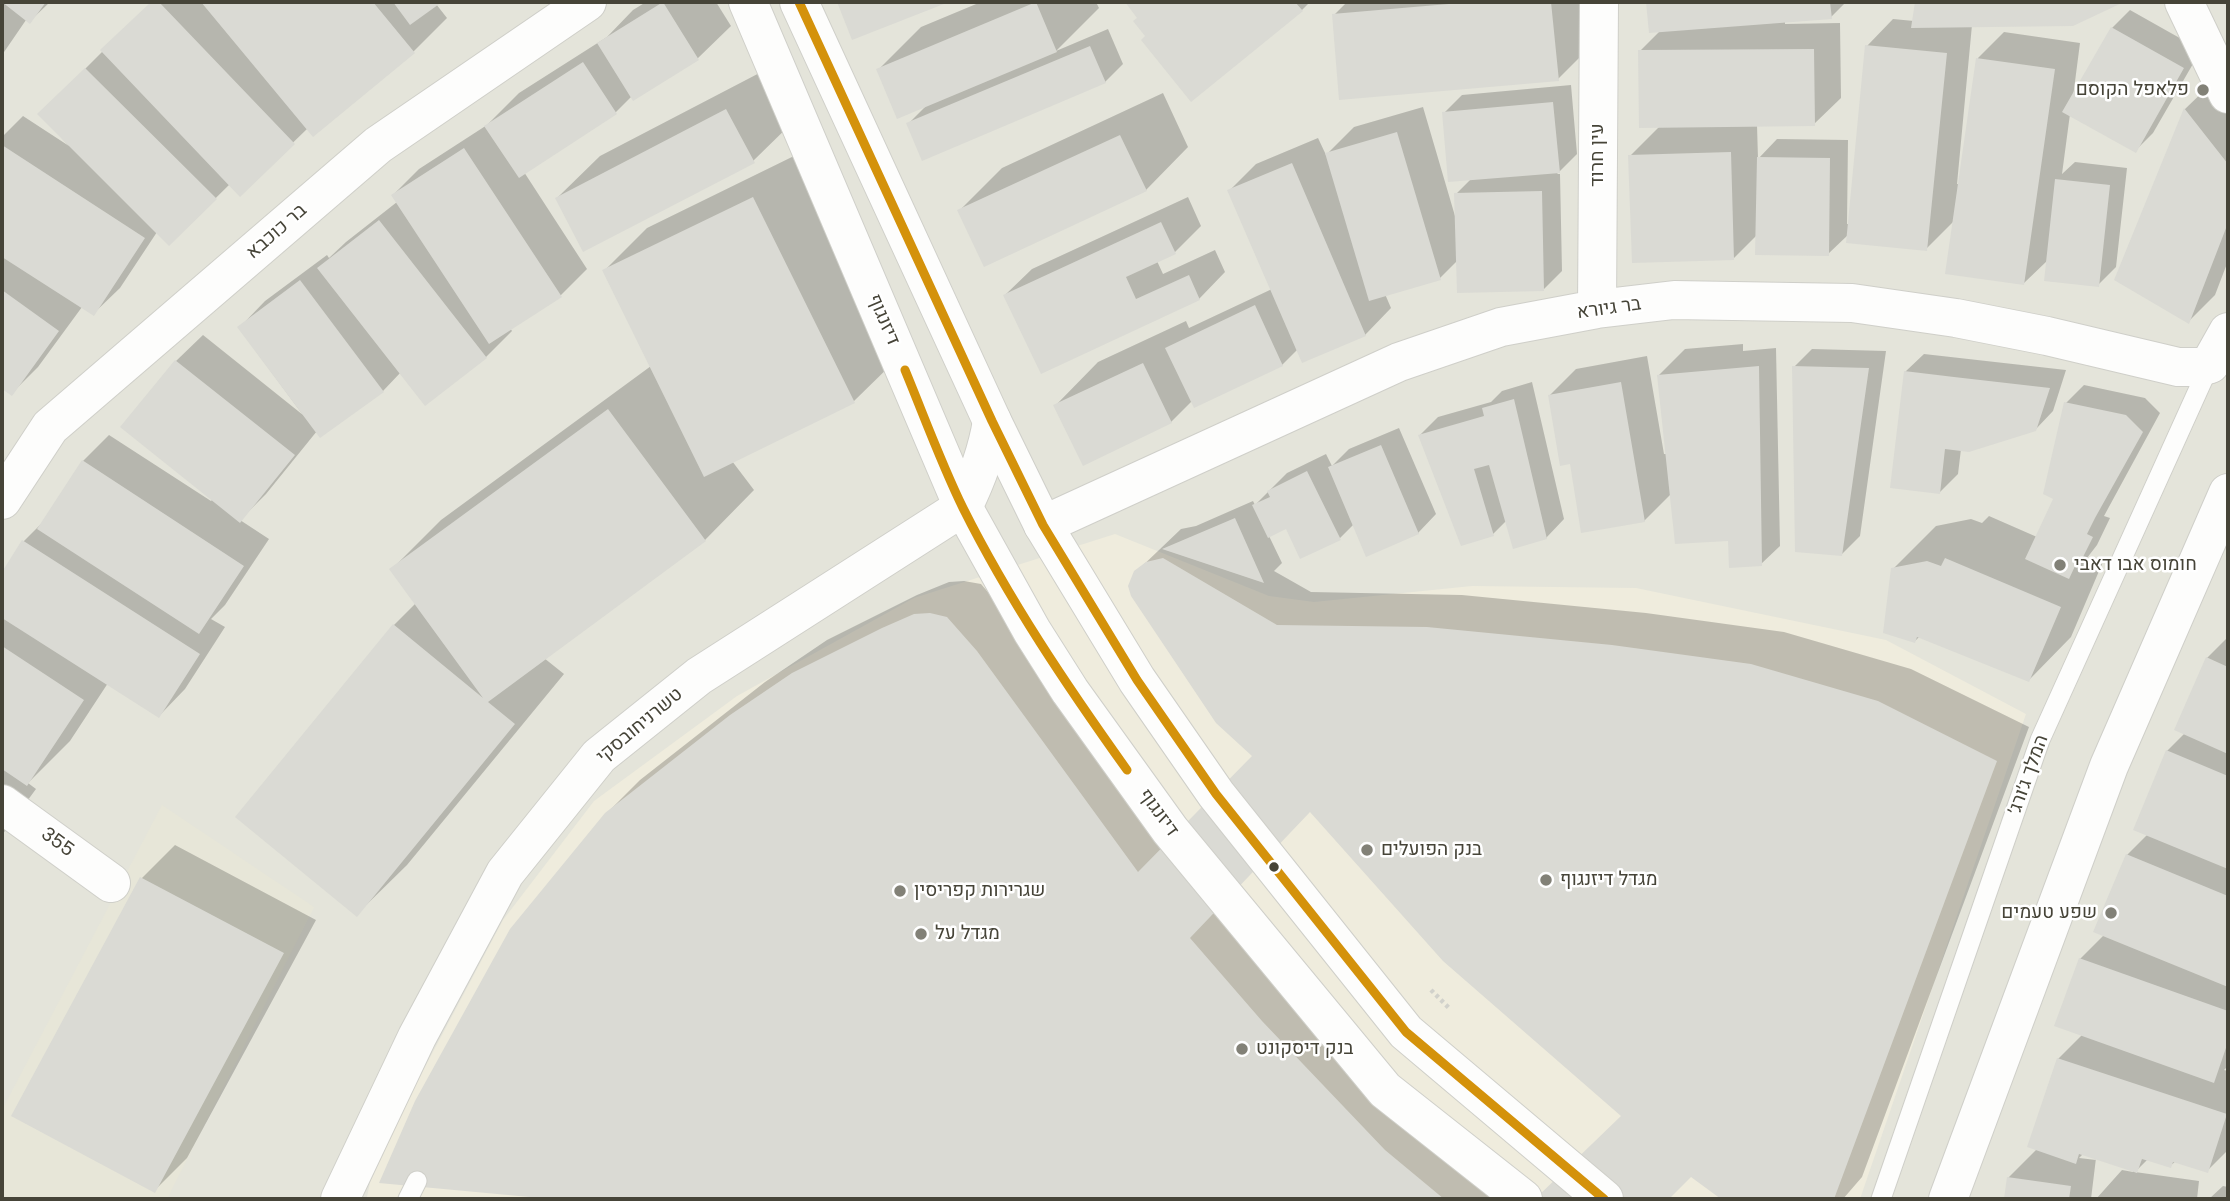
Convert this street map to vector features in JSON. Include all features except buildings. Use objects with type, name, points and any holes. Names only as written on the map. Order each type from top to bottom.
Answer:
[{"type":"street","name":"בר כוכבא","points":[[2,500],[50,427],[378,145],[587,2]]},
{"type":"street","name":"דיזנגוף","points":[[748,2],[963,507],[1032,631],[1070,691],[1183,846],[1385,1090],[1523,1199]]},
{"type":"street","points":[[799,2],[992,421],[1043,525],[1137,680],[1216,794],[1406,1032],[1604,1199]]},
{"type":"street","name":"עין חרוד","points":[[1597,309],[1599,2]]},
{"type":"street","points":[[2184,2],[2228,94]]},
{"type":"street","name":"בר גיורא","points":[[1043,525],[1399,362],[1501,327],[1597,309],[1674,300],[1852,303],[1995,325],[2178,368],[2201,367],[2219,348]]},
{"type":"street","points":[[963,507],[977,480],[987,451],[992,421]]},
{"type":"street","points":[[1948,1199],[2109,766],[2228,493]]},
{"type":"street","name":"טשרניחובסקי","points":[[340,1199],[417,1037],[505,873],[599,756],[699,676],[963,507]]},
{"type":"street","name":"355","points":[[2,804],[111,883]]},
{"type":"lane","name":"המלך ג׳ורג׳","points":[[1881,1199],[2040,740],[2219,348]]},
{"type":"lane","points":[[408,1199],[417,1181]]},
{"type":"shaded area","points":[[2,2],[2228,2],[2228,1199],[2,1199]]},
{"type":"shaded area","points":[[1115,534],[1269,596],[1314,602],[1472,586],[1636,588],[1886,640],[2026,714],[1860,1199],[367,1197],[374,1163],[503,920],[594,801],[737,696],[914,598]]},
{"type":"shaded area","points":[[162,805],[314,907],[167,1199],[2,1199],[2,1110]]},
{"type":"transit line","points":[[799,2],[992,421],[1043,525],[1137,680],[1216,794],[1406,1032],[1604,1199]]},
{"type":"transit line","points":[[905,370],[947,474],[981,542],[1040,642],[1127,770]]},
{"type":"place","name":"פלאפל הקוסם","points":[[2203,90]]},
{"type":"place","name":"חומוס אבו דאבי","points":[[2060,565]]},
{"type":"place","name":"בנק הפועלים","points":[[1367,850]]},
{"type":"place","name":"מגדל דיזנגוף","points":[[1546,880]]},
{"type":"place","name":"שגרירות קפריסין","points":[[900,891]]},
{"type":"place","name":"שפע טעמים","points":[[2111,913]]},
{"type":"place","name":"מגדל על","points":[[921,934]]},
{"type":"place","name":"בנק דיסקונט","points":[[1242,1049]]}]
